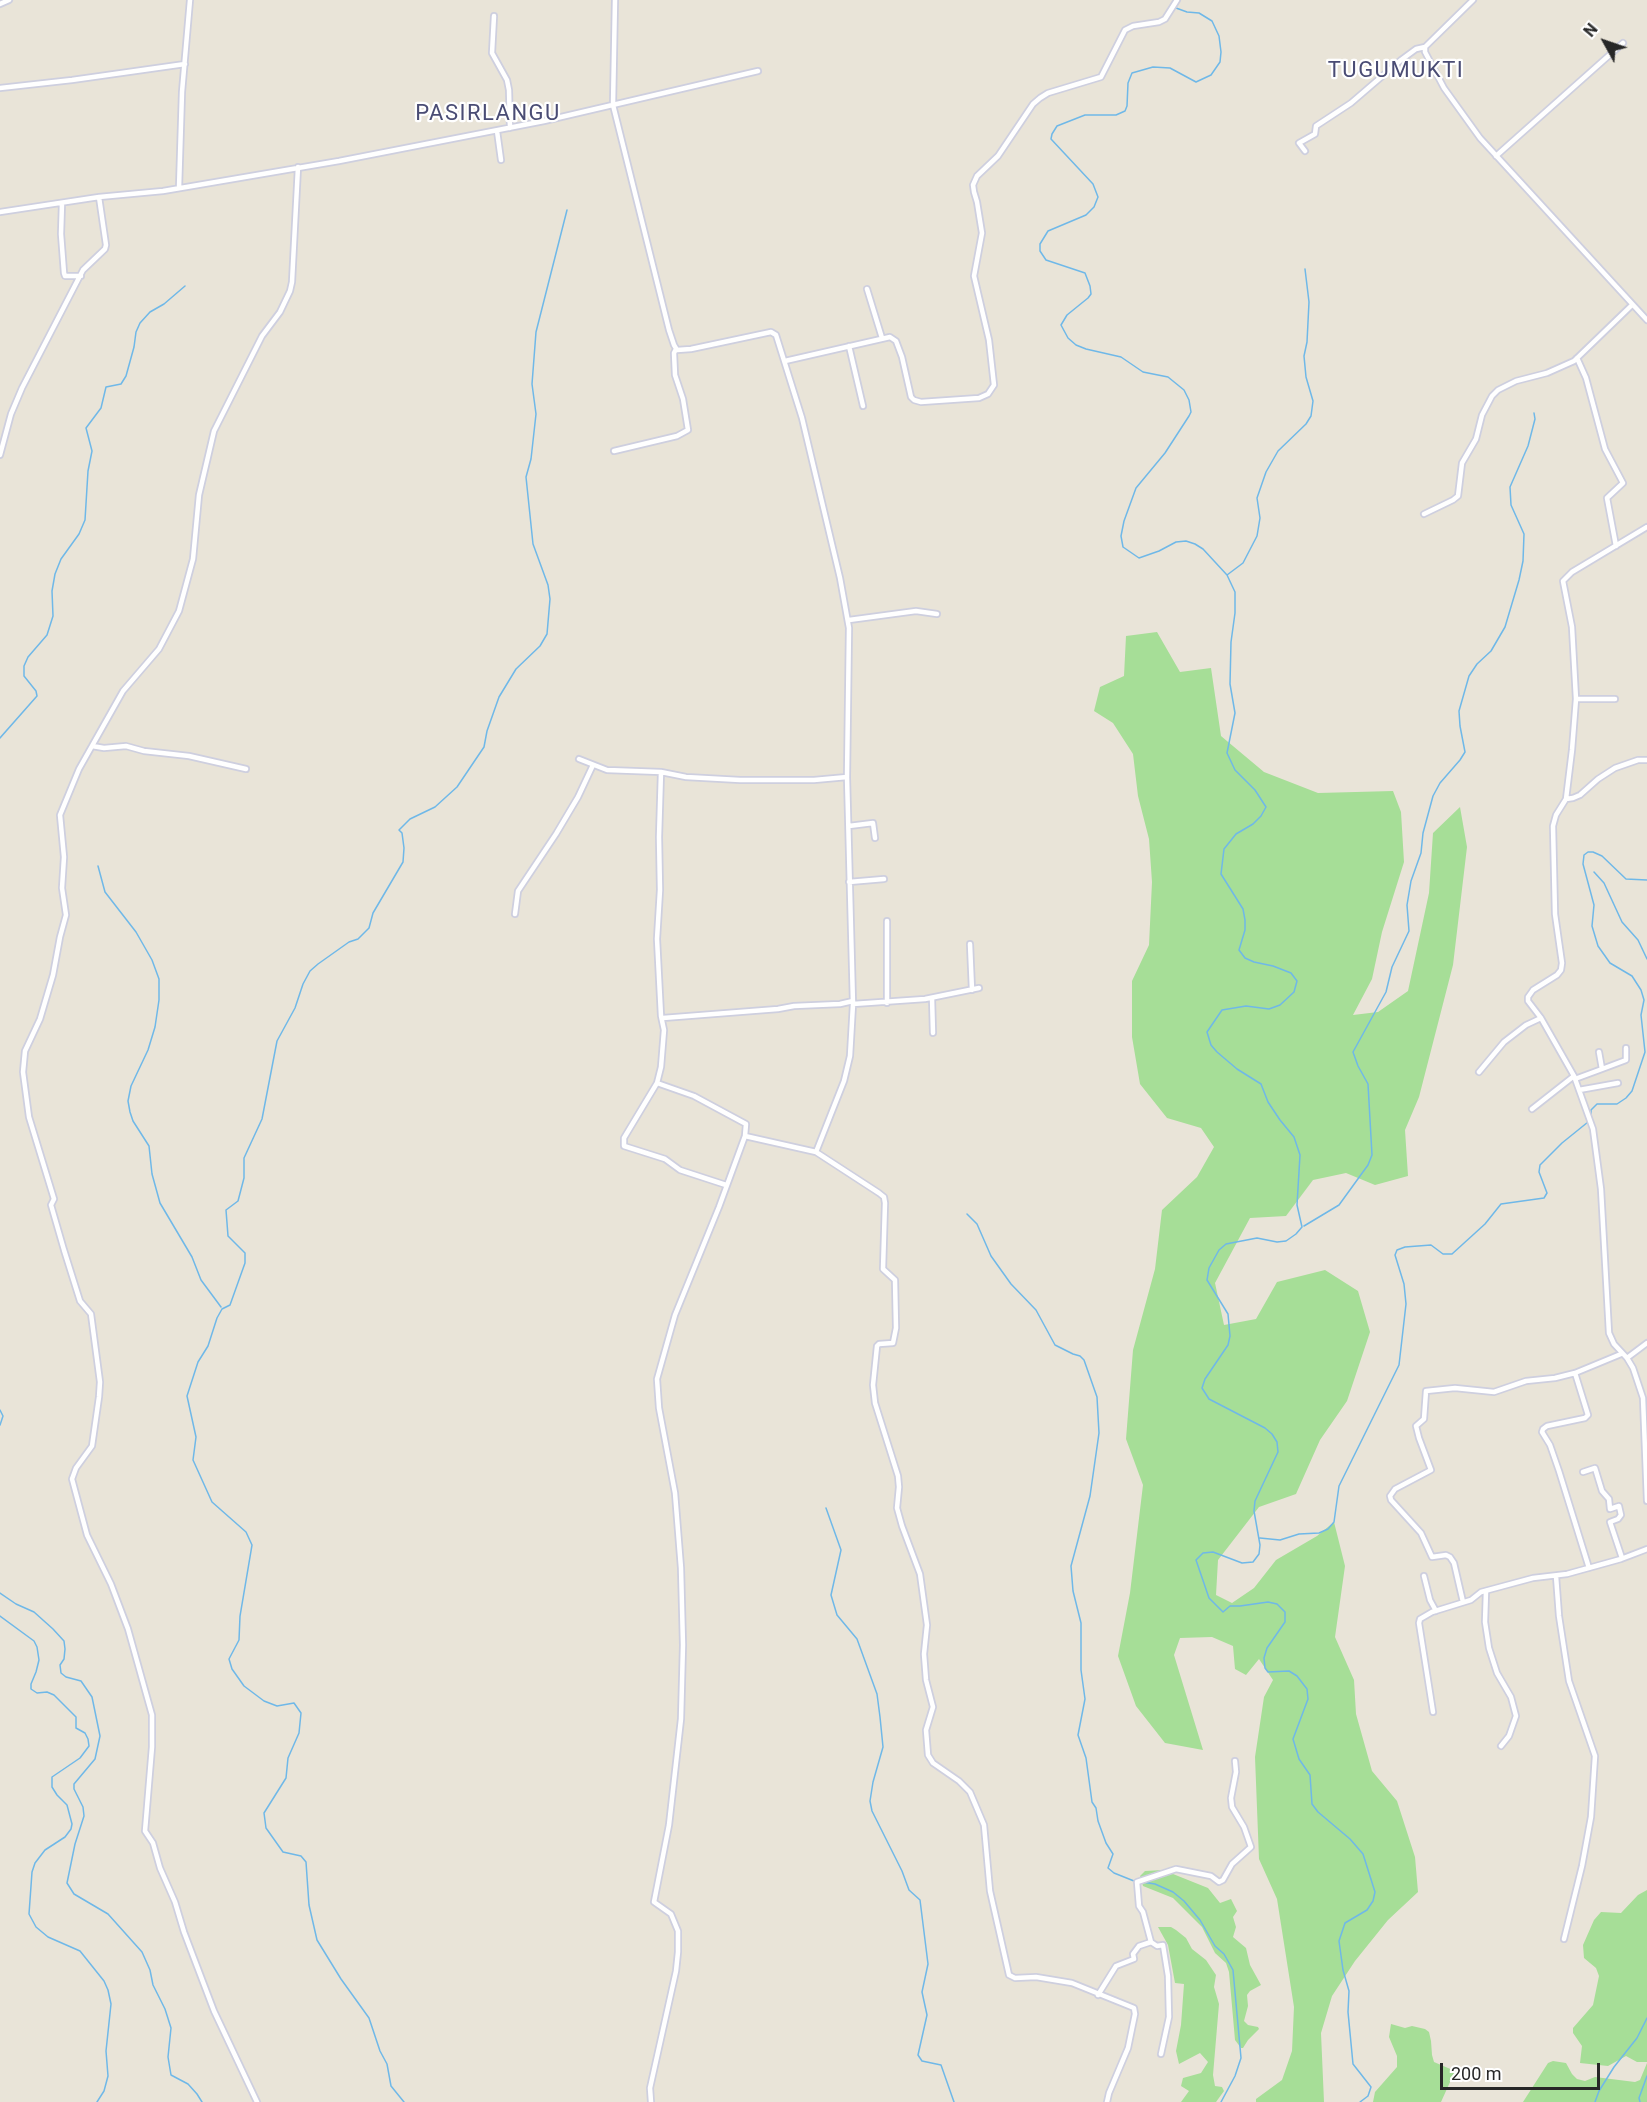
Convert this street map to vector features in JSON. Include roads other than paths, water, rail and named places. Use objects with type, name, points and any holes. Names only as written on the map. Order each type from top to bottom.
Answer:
[{"type":"street","points":[[0,4],[9,0]]},
{"type":"street","points":[[179,188],[190,0]]},
{"type":"street","points":[[614,451],[677,436],[688,430],[675,375],[674,353],[676,349],[669,330],[613,105],[615,0]]},
{"type":"street","points":[[785,361],[890,337],[896,340],[911,397],[914,400],[921,402],[979,398],[992,389],[994,385],[988,340],[974,276],[982,233],[973,185],[977,176],[998,156],[1033,104],[1048,93],[1101,77],[1125,30],[1165,19],[1177,0]]},
{"type":"street","points":[[1305,151],[1299,143],[1315,134],[1316,126],[1351,103],[1416,49],[1425,47],[1473,0]]},
{"type":"street","points":[[494,16],[492,53],[507,80],[510,128]]},
{"type":"street","points":[[1496,156],[1623,43]]},
{"type":"street","points":[[1425,47],[1425,52],[1449,98],[1496,156],[1647,320]]},
{"type":"street","points":[[0,88],[185,64]]},
{"type":"street","points":[[0,212],[179,188],[339,161],[497,131],[758,71]]},
{"type":"street","points":[[497,131],[501,160]]},
{"type":"street","points":[[257,2102],[214,2011],[153,1844],[145,1831],[152,1747],[152,1715],[128,1629],[111,1584],[87,1535],[72,1479],[76,1468],[92,1446],[99,1397],[100,1382],[92,1314],[80,1301],[63,1250],[51,1205],[54,1199],[41,1161],[25,1095],[22,1072],[25,1051],[40,1019],[53,975],[66,915],[62,888],[64,857],[60,815],[75,778],[123,691],[159,649],[179,610],[195,549],[199,495],[214,431],[262,336],[280,312],[290,291],[298,167]]},
{"type":"street","points":[[0,455],[11,414],[22,388],[83,270],[104,251],[106,245],[99,197]]},
{"type":"street","points":[[62,203],[61,234],[64,273],[65,276],[81,276]]},
{"type":"street","points":[[867,290],[882,338]]},
{"type":"street","points":[[1424,514],[1458,496],[1462,463],[1476,440],[1482,415],[1492,396],[1508,385],[1547,373],[1577,358],[1632,305]]},
{"type":"street","points":[[676,349],[691,349],[771,332],[777,337],[802,418],[849,620],[847,777],[853,1002],[850,1056],[844,1081],[816,1152]]},
{"type":"street","points":[[849,346],[863,406]]},
{"type":"street","points":[[1577,358],[1586,378],[1605,451],[1623,483],[1607,499],[1616,546]]},
{"type":"street","points":[[1647,528],[1572,572],[1563,581],[1572,627],[1576,699],[1566,799],[1556,815],[1553,826],[1555,903],[1562,957],[1561,970],[1554,979],[1537,987],[1528,997],[1528,1001],[1574,1077],[1593,1129],[1601,1189],[1609,1333],[1614,1344],[1633,1368],[1642,1398],[1647,1502]]},
{"type":"street","points":[[849,620],[916,611],[937,614]]},
{"type":"street","points":[[1576,699],[1614,699]]},
{"type":"street","points":[[92,746],[104,748],[126,746],[144,751],[189,756],[246,769]]},
{"type":"street","points":[[579,759],[607,770],[661,772],[686,777],[814,780],[847,777]]},
{"type":"street","points":[[1566,799],[1580,795],[1615,768],[1638,760],[1647,760]]},
{"type":"street","points":[[515,914],[518,891],[556,834],[578,797],[593,765]]},
{"type":"street","points":[[661,772],[660,890],[657,939],[664,1038],[657,1083],[624,1138],[624,1146],[665,1159],[680,1170],[726,1185]]},
{"type":"street","points":[[849,826],[873,823],[875,838]]},
{"type":"street","points":[[849,882],[884,879]]},
{"type":"street","points":[[887,921],[887,1003]]},
{"type":"street","points":[[970,944],[972,990]]},
{"type":"street","points":[[663,1018],[853,1002],[887,1003],[932,998],[979,988]]},
{"type":"street","points":[[932,998],[933,1034]]},
{"type":"street","points":[[1479,1072],[1504,1042],[1526,1025],[1540,1018]]},
{"type":"street","points":[[1532,1109],[1574,1077],[1626,1060],[1626,1048]]},
{"type":"street","points":[[1599,1052],[1602,1069]]},
{"type":"street","points":[[651,2102],[650,2088],[676,1971],[678,1952],[678,1931],[671,1914],[654,1902],[669,1825],[681,1719],[682,1645],[681,1568],[675,1492],[659,1408],[657,1378],[675,1315],[716,1216],[745,1136],[746,1124],[694,1096],[657,1083]]},
{"type":"street","points":[[1579,1090],[1618,1083]]},
{"type":"street","points":[[745,1136],[816,1152],[884,1197],[883,1269],[895,1280],[896,1328],[893,1343],[877,1346],[873,1385],[875,1402],[898,1476],[897,1508],[907,1543],[920,1574],[927,1625],[924,1654],[926,1680],[933,1707],[926,1730],[928,1755],[933,1763],[959,1781],[970,1792],[984,1825],[990,1891],[1008,1974],[1015,1978],[1036,1977],[1072,1983],[1098,1995],[1131,2005],[1135,2010],[1128,2048],[1107,2102]]},
{"type":"street","points":[[1627,1358],[1647,1343]]},
{"type":"street","points":[[1463,1602],[1454,1563],[1450,1557],[1446,1555],[1432,1557],[1421,1533],[1391,1500],[1390,1496],[1395,1489],[1431,1470],[1416,1426],[1424,1419],[1426,1391],[1455,1388],[1484,1389],[1489,1392],[1526,1381],[1575,1373],[1621,1354]]},
{"type":"street","points":[[1575,1373],[1588,1415],[1585,1418],[1547,1426],[1542,1432],[1550,1445],[1559,1471],[1589,1568]]},
{"type":"street","points":[[1583,1472],[1595,1468],[1602,1491],[1609,1499],[1610,1509],[1619,1506],[1622,1515],[1610,1522],[1622,1558]]},
{"type":"street","points":[[1433,1712],[1419,1623],[1422,1617],[1486,1591],[1533,1578],[1556,1576],[1589,1568],[1647,1549]]},
{"type":"street","points":[[1424,1576],[1430,1600],[1436,1611]]},
{"type":"street","points":[[1556,1576],[1559,1616],[1569,1681],[1595,1756],[1591,1817],[1586,1846],[1579,1883],[1563,1939]]},
{"type":"street","points":[[1486,1591],[1485,1622],[1489,1648],[1497,1673],[1511,1697],[1516,1716],[1509,1736],[1501,1746]]},
{"type":"street","points":[[1161,2054],[1169,2018],[1168,1976],[1163,1945],[1157,1946],[1151,1942],[1143,1912],[1139,1906],[1137,1882],[1176,1869],[1211,1876],[1219,1882],[1223,1880],[1232,1864],[1251,1847],[1244,1827],[1232,1807],[1235,1761]]},
{"type":"street","points":[[1098,1995],[1116,1966],[1134,1959],[1133,1953],[1139,1946],[1151,1942]]},
{"type":"waterway","points":[[1176,8],[1199,13],[1212,21],[1219,36],[1220,62],[1211,75],[1196,82],[1170,68],[1153,67],[1132,73],[1128,83],[1125,111],[1116,115],[1085,115],[1057,126],[1051,139],[1093,184],[1098,197],[1094,207],[1086,215],[1048,231],[1040,244],[1040,251],[1046,260],[1085,273],[1090,286],[1091,294],[1067,315],[1061,325],[1068,338],[1076,345],[1086,349],[1121,357],[1143,372],[1168,377],[1184,390],[1189,400],[1191,412],[1189,416],[1165,453],[1136,488],[1124,521],[1121,536],[1123,547],[1139,558],[1176,542],[1186,541],[1195,544],[1203,549],[1227,575],[1235,592],[1230,684],[1235,713],[1227,753],[1235,770],[1255,790],[1266,807],[1261,816],[1253,824],[1236,834],[1224,849],[1221,874],[1243,909],[1245,930],[1239,950],[1245,958],[1291,973],[1297,981],[1294,992],[1280,1005],[1269,1009],[1246,1006],[1222,1010],[1207,1032],[1211,1045],[1217,1052],[1237,1069],[1261,1084],[1268,1102],[1294,1137],[1300,1155],[1297,1205],[1302,1227],[1286,1241],[1277,1242],[1257,1238],[1226,1244],[1219,1250],[1209,1268],[1207,1280],[1228,1314],[1230,1336],[1228,1345],[1205,1379],[1202,1388],[1209,1399],[1265,1428],[1277,1442],[1278,1452],[1255,1501],[1254,1511],[1260,1545],[1259,1554],[1253,1562],[1242,1563],[1213,1552],[1203,1553],[1196,1560],[1209,1598],[1223,1612],[1230,1606],[1268,1602],[1277,1604],[1285,1612],[1285,1622],[1267,1648],[1264,1658],[1265,1668],[1268,1672],[1289,1671],[1297,1676],[1307,1689],[1308,1699],[1293,1739],[1299,1759],[1310,1775],[1312,1804],[1363,1854],[1375,1892],[1373,1901],[1367,1910],[1345,1923],[1339,1941],[1349,1991],[1348,2012],[1353,2064],[1371,2087],[1368,2096],[1360,2102]]},
{"type":"waterway","points":[[404,2102],[391,2086],[387,2064],[369,2018],[317,1940],[309,1905],[306,1862],[301,1856],[283,1852],[266,1828],[264,1813],[286,1778],[288,1758],[299,1733],[301,1713],[294,1703],[277,1706],[264,1701],[244,1686],[232,1669],[229,1659],[239,1640],[240,1616],[252,1545],[246,1532],[212,1502],[193,1460],[196,1437],[187,1396],[198,1362],[208,1346],[217,1318],[222,1309],[230,1305],[245,1263],[245,1253],[228,1236],[226,1210],[238,1201],[244,1178],[244,1158],[262,1119],[277,1041],[295,1008],[303,984],[310,971],[318,964],[349,942],[358,939],[369,928],[373,913],[403,862],[404,848],[402,833],[399,830],[410,819],[435,807],[457,787],[484,747],[499,697],[516,669],[540,646],[547,634],[550,599],[548,585],[533,544],[526,477],[531,459],[536,414],[532,384],[536,332],[567,210]]},
{"type":"waterway","points":[[1227,575],[1243,563],[1257,536],[1260,518],[1257,498],[1266,472],[1278,451],[1306,424],[1311,416],[1313,401],[1306,377],[1304,356],[1309,302],[1305,269]]},
{"type":"waterway","points":[[0,738],[37,696],[36,691],[24,676],[24,666],[28,657],[47,635],[53,616],[52,591],[55,574],[61,559],[79,534],[85,520],[88,471],[92,451],[86,428],[101,408],[106,387],[121,384],[126,376],[140,323],[150,312],[164,304],[185,286]]},
{"type":"waterway","points":[[1304,1226],[1339,1205],[1368,1165],[1372,1155],[1368,1084],[1353,1052],[1386,992],[1392,967],[1409,931],[1407,905],[1411,881],[1421,853],[1423,833],[1433,796],[1440,783],[1465,752],[1459,711],[1469,676],[1477,664],[1491,651],[1505,627],[1519,580],[1523,561],[1524,534],[1511,505],[1510,487],[1528,446],[1535,419],[1534,413]]},
{"type":"waterway","points":[[1591,1119],[1591,1110],[1597,1104],[1617,1104],[1632,1091],[1645,1052],[1641,1015],[1644,1000],[1632,976],[1610,963],[1598,946],[1592,926],[1594,905],[1583,864],[1584,855],[1593,852],[1602,856],[1626,879],[1647,880]]},
{"type":"waterway","points":[[98,866],[105,892],[136,932],[152,960],[159,979],[155,1027],[148,1050],[131,1086],[128,1101],[130,1112],[149,1146],[152,1174],[160,1203],[192,1257],[201,1280],[221,1307]]},
{"type":"waterway","points":[[1594,872],[1604,883],[1622,922],[1638,940],[1647,959]]},
{"type":"waterway","points":[[1260,1538],[1280,1540],[1299,1534],[1319,1533],[1328,1529],[1334,1522],[1339,1486],[1399,1365],[1406,1304],[1404,1284],[1395,1255],[1397,1250],[1405,1247],[1431,1245],[1443,1254],[1452,1254],[1485,1224],[1501,1204],[1544,1198],[1547,1193],[1539,1172],[1540,1165],[1588,1122]]},
{"type":"waterway","points":[[967,1214],[977,1224],[991,1256],[1011,1284],[1036,1310],[1055,1345],[1084,1360],[1097,1397],[1099,1433],[1090,1496],[1071,1566],[1073,1591],[1081,1623],[1081,1670],[1085,1699],[1078,1735],[1086,1758],[1092,1802],[1096,1808],[1106,1843],[1113,1854],[1108,1868],[1134,1881]]},
{"type":"waterway","points":[[0,1410],[3,1416],[0,1425]]},
{"type":"waterway","points":[[826,1508],[841,1550],[831,1595],[837,1615],[857,1639],[877,1694],[883,1747],[873,1782],[870,1801],[872,1811],[909,1890],[920,1900],[928,1964],[922,1992],[927,2015],[918,2055],[922,2061],[941,2065],[954,2102]]},
{"type":"waterway","points":[[0,1593],[34,1612],[64,1641],[61,1673],[66,1677],[81,1681],[92,1697],[100,1736],[95,1759],[74,1784],[84,1816],[75,1844],[67,1883],[74,1894],[108,1914],[142,1952],[171,2028],[168,2057],[171,2075],[188,2084],[202,2102]]},
{"type":"waterway","points":[[0,1616],[34,1641],[37,1647],[39,1660],[31,1689],[37,1693],[47,1692],[54,1695],[76,1717],[76,1728],[85,1733],[88,1739],[89,1746],[80,1758],[52,1777],[52,1787],[67,1805],[72,1824],[65,1837],[45,1850],[35,1863],[32,1872],[29,1914],[36,1927],[48,1937],[80,1951],[104,1981],[108,1990],[111,2004],[106,2051],[108,2076],[104,2091],[97,2102]]},
{"type":"waterway","points":[[1142,1882],[1155,1884],[1173,1892],[1184,1901],[1200,1920],[1215,1946],[1224,1954],[1233,1970],[1241,2058],[1235,2076],[1221,2102]]},
{"type":"waterway","points":[[1595,2102],[1599,2091],[1637,2038],[1647,2018]]},
{"type":"waterway","points":[[1640,2102],[1639,2098],[1647,2076]]},
{"type":"district","name":"TUGUMUKTI","points":[[1396,71]]},
{"type":"district","name":"PASIRLANGU","points":[[488,114]]}]
